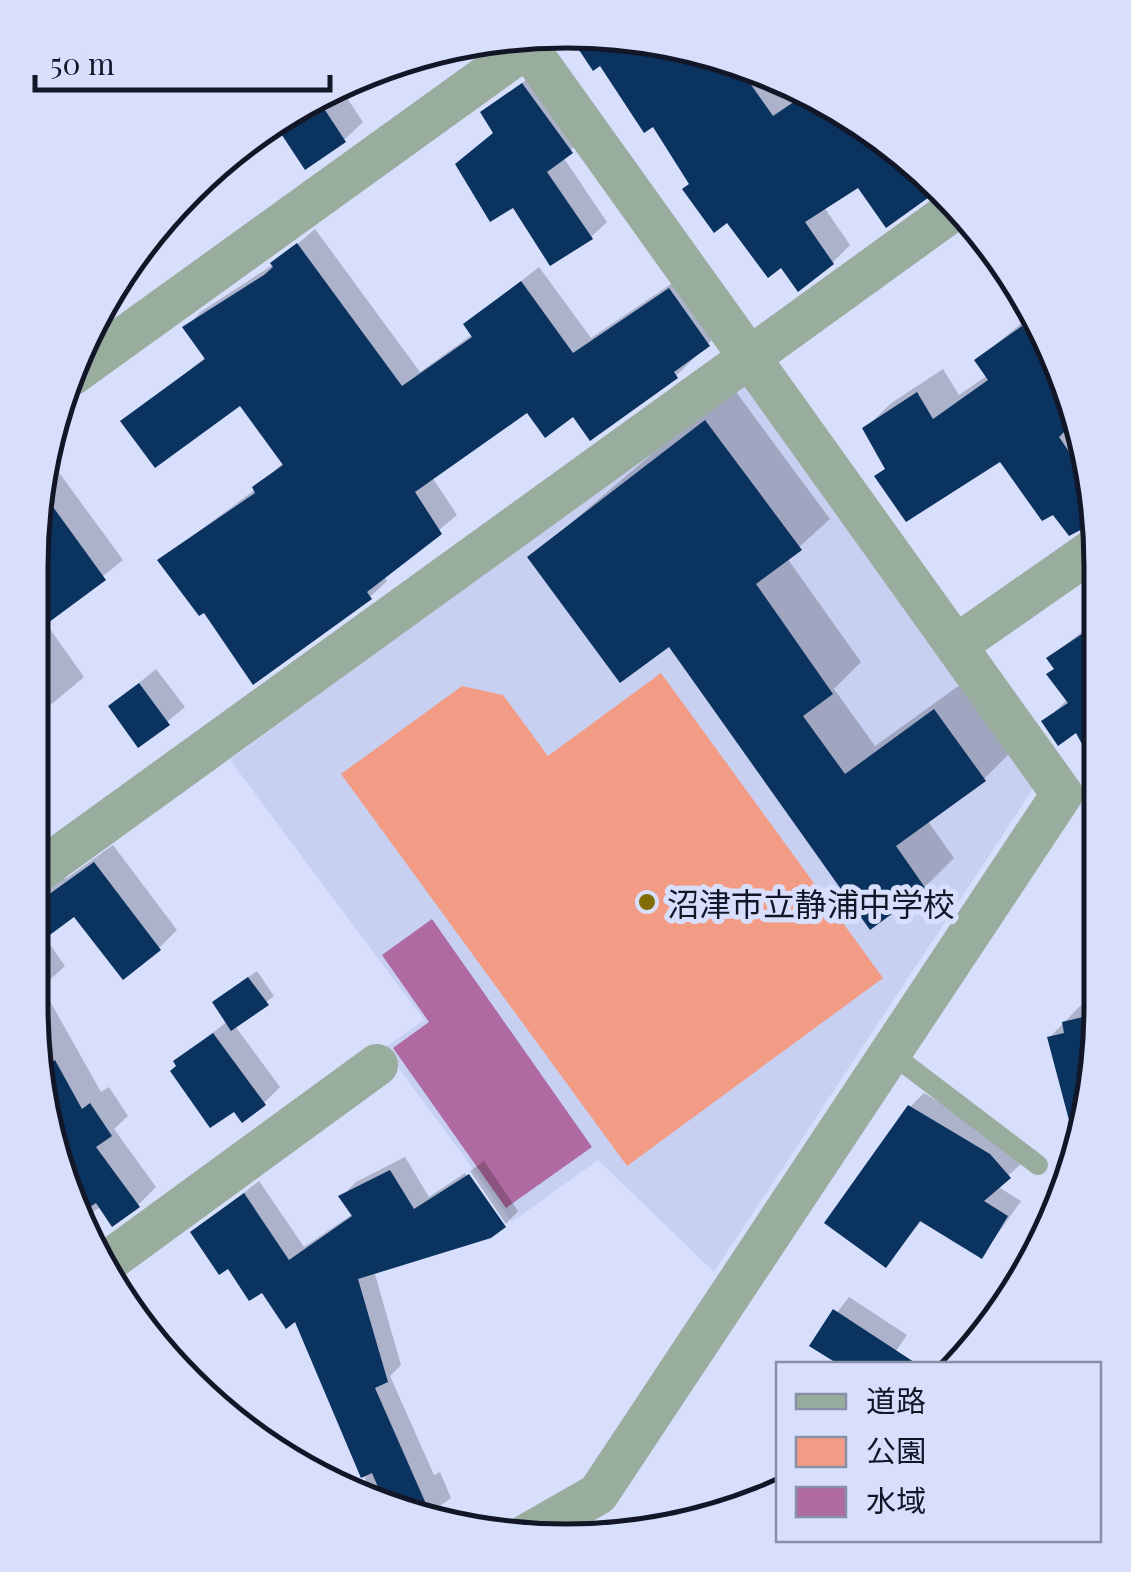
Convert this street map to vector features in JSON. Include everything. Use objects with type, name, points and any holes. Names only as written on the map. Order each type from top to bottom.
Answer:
[{"type":"street","points":[[533,49],[1062,794],[888,1051],[598,1494],[547,1523]]},
{"type":"street","points":[[89,362],[519,50]]},
{"type":"street","points":[[48,863],[947,215]]},
{"type":"street","points":[[958,644],[1083,556]]},
{"type":"street","points":[[113,1258],[377,1065]]},
{"type":"lane","points":[[888,1051],[1038,1164]]},
{"type":"shaded area","name":"沼津市立静浦中学校","points":[[749,378],[1037,783],[714,1272],[598,1160],[512,1222],[384,1048],[424,1020],[230,760]]},
{"type":"green space","points":[[661,673],[883,978],[627,1166],[341,774],[462,686],[503,695],[548,756]]},
{"type":"water","points":[[432,919],[592,1147],[506,1208],[393,1048],[429,1022],[382,955]]},
{"type":"building","points":[[578,48],[667,57],[732,75],[749,81],[773,116],[795,101],[853,135],[930,197],[886,228],[858,188],[805,222],[834,264],[798,292],[781,268],[768,278],[727,223],[714,233],[682,189],[689,184],[653,127],[644,133],[600,66],[593,71]]},
{"type":"building","points":[[522,83],[573,153],[547,172],[593,239],[550,266],[513,208],[490,222],[455,164],[493,133],[480,112]]},
{"type":"building","points":[[324,108],[346,142],[305,170],[281,133]]},
{"type":"building","points":[[297,243],[402,386],[472,337],[463,324],[521,281],[573,353],[669,288],[710,346],[674,372],[678,378],[590,441],[573,417],[545,438],[527,413],[415,492],[442,534],[367,592],[372,599],[253,685],[204,613],[199,616],[157,560],[255,493],[252,487],[283,465],[240,406],[155,468],[120,421],[205,359],[182,327],[264,275],[273,267],[270,263]]},
{"type":"building","points":[[1022,326],[1032,340],[1066,430],[1059,437],[1072,456],[1082,529],[1069,536],[1053,515],[1042,521],[1000,462],[906,522],[874,476],[885,469],[862,428],[917,392],[933,419],[988,380],[974,360]]},
{"type":"building","points":[[705,420],[802,550],[756,584],[833,694],[803,716],[845,774],[934,709],[986,781],[896,846],[926,889],[870,930],[669,647],[620,683],[527,557]]},
{"type":"building","points":[[51,505],[106,580],[48,623]]},
{"type":"building","points":[[1084,633],[1084,748],[1076,733],[1058,746],[1041,721],[1068,703],[1046,674],[1054,669],[1046,658]]},
{"type":"building","points":[[139,683],[170,725],[138,748],[108,706]]},
{"type":"building","points":[[94,862],[161,950],[123,980],[74,917],[48,936],[48,895]]},
{"type":"building","points":[[248,977],[269,1005],[231,1031],[212,1002]]},
{"type":"building","points":[[1083,1017],[1070,1124],[1047,1037],[1064,1033],[1062,1022]]},
{"type":"building","points":[[213,1033],[266,1105],[242,1123],[234,1112],[210,1128],[170,1071],[176,1066],[173,1061]]},
{"type":"building","points":[[55,1060],[82,1109],[90,1103],[112,1136],[96,1147],[140,1207],[112,1227],[96,1203],[88,1208],[75,1173],[57,1108],[51,1062]]},
{"type":"building","points":[[908,1105],[990,1154],[1011,1178],[984,1201],[1008,1216],[982,1259],[920,1221],[886,1268],[824,1223]]},
{"type":"building","points":[[390,1170],[414,1209],[469,1174],[506,1227],[491,1238],[358,1279],[388,1382],[375,1388],[427,1506],[379,1490],[372,1473],[361,1478],[295,1322],[286,1329],[262,1293],[249,1301],[228,1269],[219,1275],[190,1232],[244,1193],[289,1260],[352,1216],[338,1196]]},
{"type":"building","points":[[833,1309],[914,1362],[835,1362],[809,1346]]},
{"type":"place","name":"沼津市立静浦中学校","points":[[647,902]]}]
